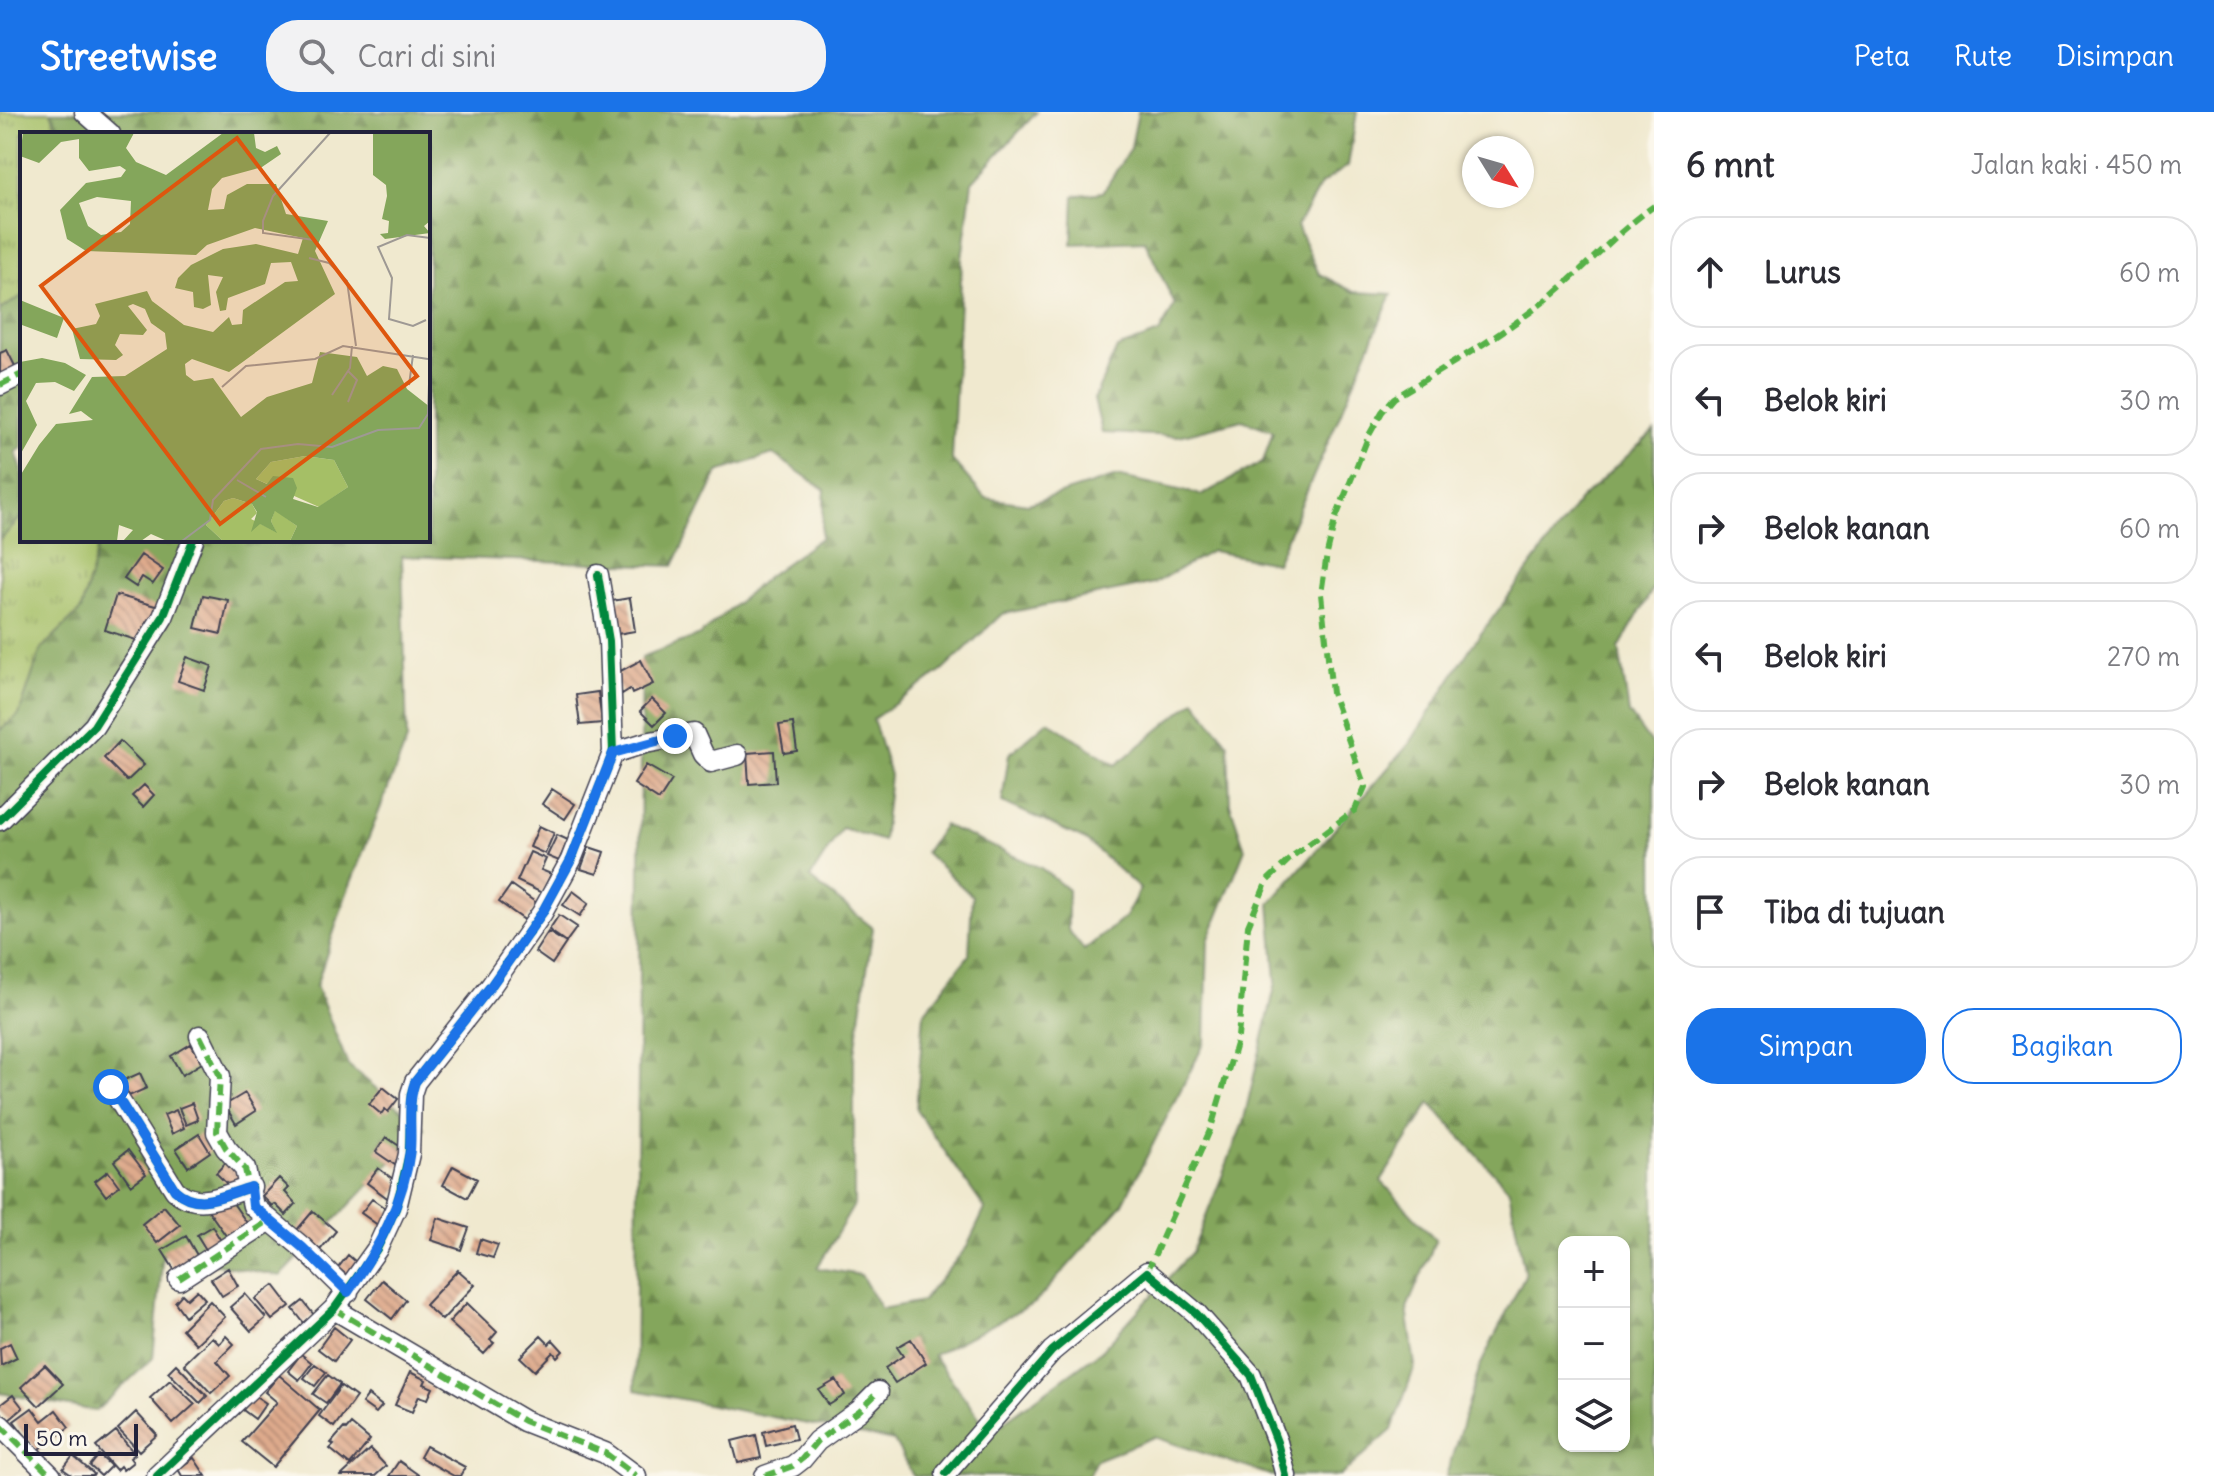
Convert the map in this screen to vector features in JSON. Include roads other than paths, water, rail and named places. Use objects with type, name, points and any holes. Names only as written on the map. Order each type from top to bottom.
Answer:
[{"type":"street","points":[[85,112],[108,132]]},
{"type":"street","points":[[0,385],[20,375]]},
{"type":"street","points":[[0,820],[94,726],[163,617],[192,542]]},
{"type":"street","points":[[157,1476],[334,1309],[377,1249],[396,1208],[409,1154],[411,1094],[415,1082],[491,986],[542,913],[571,860],[613,753],[609,641],[598,575]]},
{"type":"street","points":[[613,753],[645,743],[694,734],[703,754],[711,762],[737,755]]},
{"type":"street","points":[[200,1036],[220,1076],[217,1132],[226,1148],[245,1169],[253,1206],[348,1292]]},
{"type":"street","points":[[111,1087],[175,1190],[182,1196],[197,1203],[251,1187]]},
{"type":"street","points":[[179,1279],[270,1220]]},
{"type":"street","points":[[946,1473],[1052,1351],[1147,1272],[1196,1313],[1251,1375],[1277,1442],[1286,1476]]},
{"type":"street","points":[[334,1309],[524,1421],[605,1453],[636,1476]]},
{"type":"street","points":[[765,1476],[793,1466],[817,1441],[859,1411],[878,1392]]},
{"type":"street","points":[[0,1425],[51,1476]]}]
